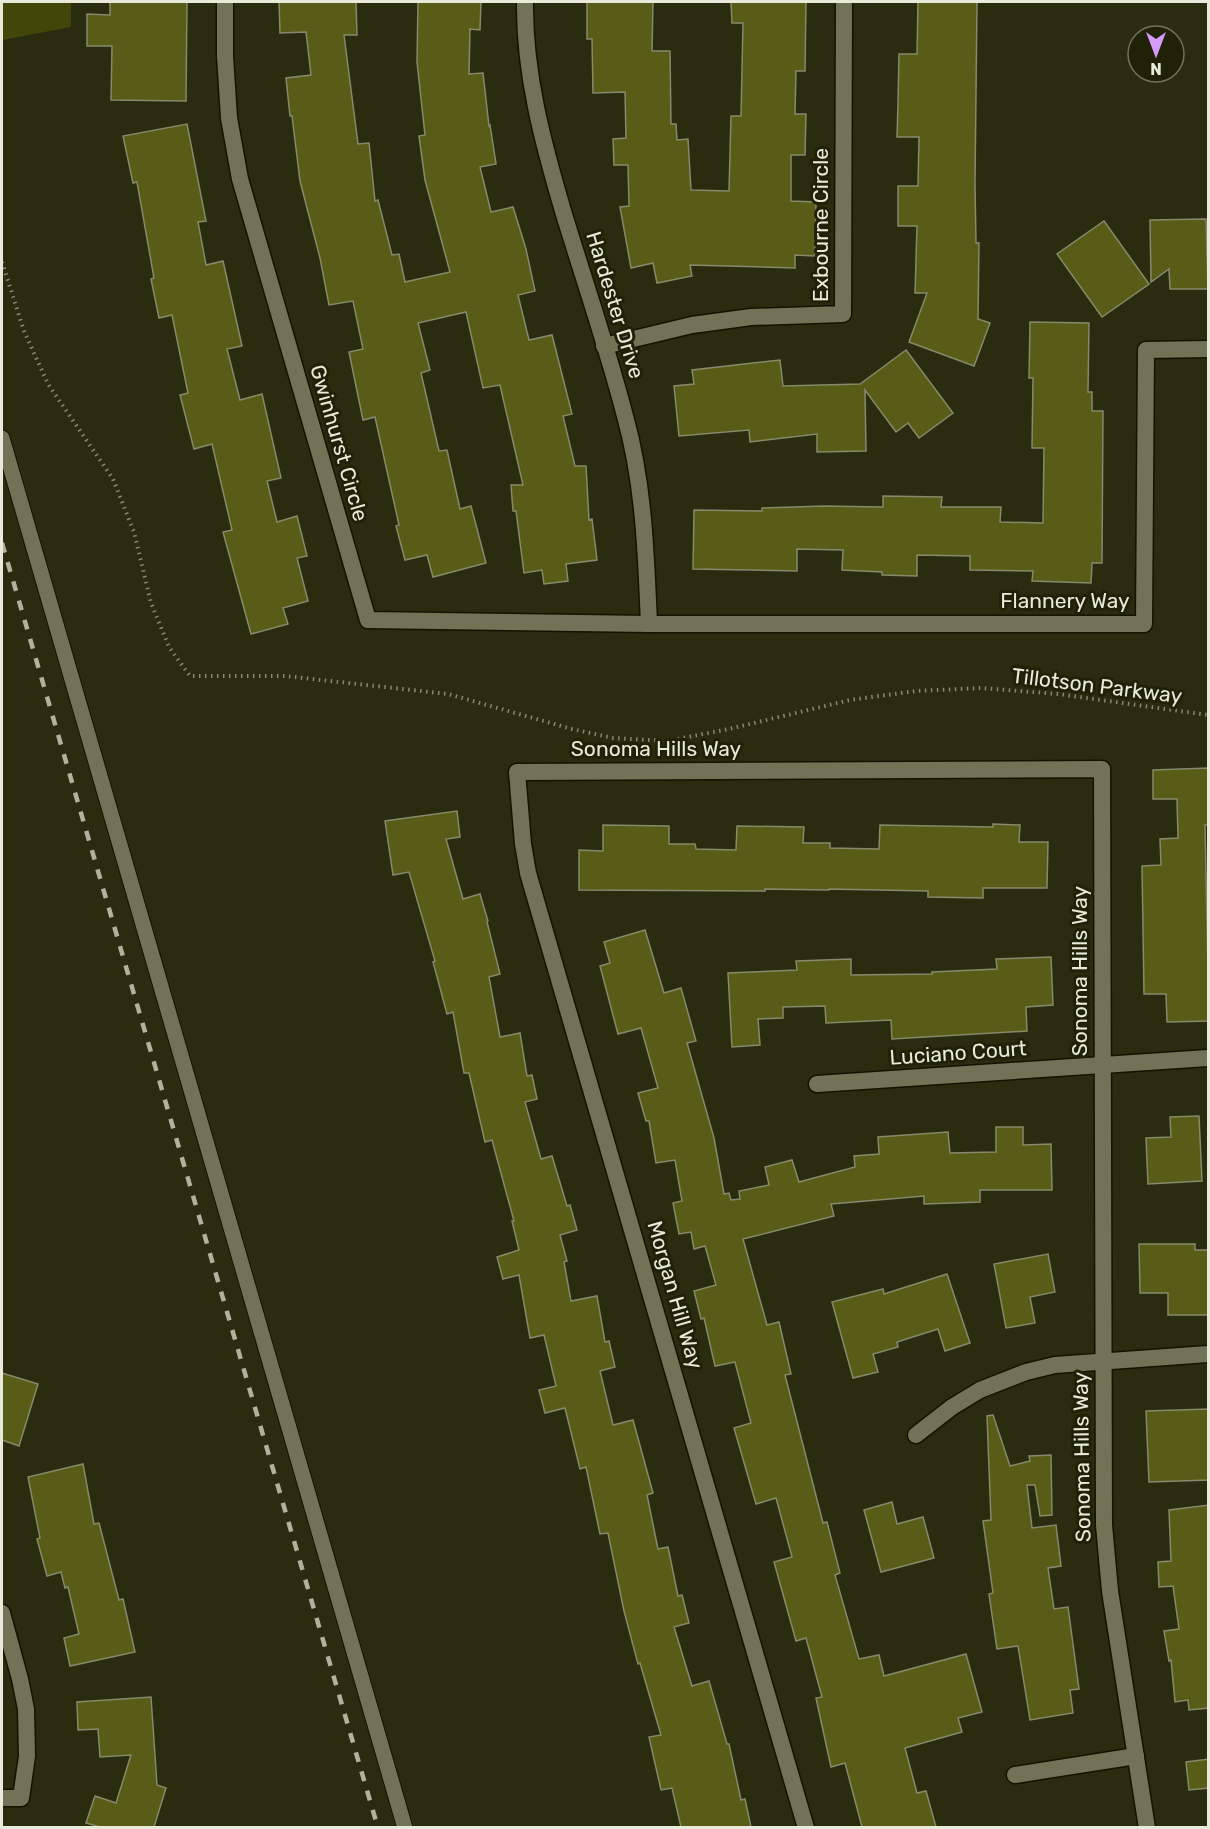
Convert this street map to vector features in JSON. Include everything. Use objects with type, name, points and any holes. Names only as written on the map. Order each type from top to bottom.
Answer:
[{"type":"street","name":"Gwinhurst Circle","points":[[225,2],[225,56],[229,117],[240,179],[368,620],[649,624]]},
{"type":"street","name":"Hardester Drive","points":[[525,2],[531,79],[544,148],[626,417],[639,479],[649,624]]},
{"type":"street","name":"Exbourne Circle","points":[[604,346],[692,325],[751,317],[843,314],[844,2]]},
{"type":"street","name":"Flannery Way","points":[[649,624],[1144,624],[1146,350],[1209,349]]},
{"type":"street","name":"Sonoma Hills Way","points":[[517,772],[1102,769],[1104,1525],[1110,1591],[1147,1827]]},
{"type":"street","name":"Morgan Hill Way","points":[[517,772],[523,844],[528,873],[806,1827]]},
{"type":"street","name":"Luciano Court","points":[[817,1084],[1209,1058]]},
{"type":"street","points":[[916,1435],[952,1407],[980,1390],[1008,1378],[1055,1365],[1209,1354]]},
{"type":"street","points":[[2,1613],[20,1679],[28,1738],[21,1798],[2,1798]]},
{"type":"street","points":[[1015,1775],[1136,1756]]},
{"type":"lane","points":[[2,438],[405,1827]]},
{"type":"path","name":"Tillotson Parkway","points":[[981,688],[1058,694],[1209,715]]},
{"type":"shaded area","points":[[2,2],[71,2],[71,27],[2,40]]},
{"type":"building","points":[[110,2],[187,2],[186,101],[111,100],[112,46],[87,46],[87,14],[110,15]]},
{"type":"building","points":[[279,2],[356,2],[357,35],[344,35],[358,144],[369,143],[375,201],[378,200],[392,255],[399,254],[405,282],[450,272],[425,180],[419,136],[425,135],[417,62],[418,2],[481,2],[480,30],[470,29],[469,74],[483,73],[496,164],[480,167],[491,212],[513,207],[526,249],[535,291],[518,295],[529,340],[552,335],[572,414],[563,416],[575,466],[586,466],[589,520],[592,519],[597,560],[566,564],[568,581],[544,584],[542,570],[524,573],[516,511],[513,511],[511,485],[523,485],[500,385],[483,388],[466,312],[418,323],[430,370],[421,373],[439,451],[447,450],[460,509],[471,506],[486,563],[433,577],[427,555],[405,560],[396,526],[399,525],[375,417],[363,420],[349,352],[363,349],[353,301],[329,305],[320,258],[300,181],[286,78],[311,75],[306,32],[280,33]]},
{"type":"building","points":[[587,2],[653,2],[652,51],[670,51],[671,124],[676,124],[677,140],[688,139],[691,190],[729,191],[731,116],[741,116],[743,23],[732,23],[731,2],[806,2],[805,71],[796,71],[795,114],[806,114],[805,155],[791,155],[791,201],[816,202],[815,256],[795,255],[795,268],[690,265],[692,276],[657,283],[653,263],[631,268],[620,207],[629,206],[628,165],[614,165],[613,139],[626,138],[625,92],[593,93],[592,39],[587,39]]},
{"type":"building","points":[[918,2],[977,2],[975,184],[976,243],[979,243],[978,319],[990,323],[974,366],[909,342],[927,293],[915,293],[917,226],[898,226],[898,186],[918,186],[919,137],[897,137],[899,54],[917,54]]},
{"type":"building","points":[[187,124],[206,221],[198,222],[206,265],[223,261],[242,346],[227,349],[240,400],[262,394],[281,478],[267,481],[277,522],[297,516],[307,556],[297,558],[308,601],[283,608],[288,624],[251,634],[223,532],[232,530],[212,444],[194,449],[180,395],[188,393],[172,315],[159,318],[137,182],[133,183],[123,136]]},
{"type":"building","points":[[1206,219],[1208,289],[1170,289],[1169,269],[1151,282],[1150,220]]},
{"type":"building","points":[[1104,221],[1149,284],[1102,317],[1057,254]]},
{"type":"building","points":[[1030,322],[1089,323],[1088,392],[1092,392],[1092,411],[1103,411],[1102,563],[1092,563],[1091,583],[1032,581],[1033,571],[970,570],[970,556],[917,555],[917,576],[842,570],[843,550],[797,549],[797,571],[693,569],[694,510],[762,511],[762,508],[883,507],[883,496],[942,497],[941,507],[1001,507],[1000,522],[1043,523],[1044,448],[1032,448],[1033,378],[1029,378]]},
{"type":"building","points":[[906,350],[953,413],[919,438],[908,423],[896,432],[865,390],[866,451],[817,452],[817,434],[750,442],[749,430],[679,436],[674,386],[694,384],[692,370],[780,360],[783,386],[860,384]]},
{"type":"building","points":[[1209,768],[1209,825],[1205,825],[1209,1021],[1167,1022],[1166,994],[1144,994],[1142,866],[1161,865],[1160,839],[1178,838],[1177,799],[1153,799],[1153,770]]},
{"type":"building","points":[[457,811],[460,837],[446,839],[463,899],[480,894],[488,921],[500,974],[489,977],[500,1037],[520,1033],[527,1076],[532,1075],[537,1099],[525,1102],[541,1159],[552,1156],[577,1230],[560,1235],[567,1261],[564,1262],[571,1301],[597,1296],[605,1342],[609,1341],[615,1367],[600,1371],[613,1425],[633,1420],[653,1493],[647,1495],[658,1549],[668,1547],[678,1596],[682,1595],[689,1623],[674,1627],[692,1686],[709,1681],[727,1744],[729,1744],[741,1800],[745,1799],[751,1827],[681,1827],[672,1788],[661,1790],[649,1737],[661,1735],[624,1611],[608,1533],[600,1534],[586,1467],[580,1469],[565,1408],[545,1413],[539,1390],[556,1386],[544,1335],[530,1338],[519,1275],[503,1279],[497,1257],[519,1250],[512,1221],[514,1221],[492,1140],[485,1142],[469,1073],[464,1073],[453,1012],[447,1014],[433,962],[435,961],[409,872],[393,875],[385,821]]},
{"type":"building","points":[[993,824],[1020,825],[1019,842],[1048,842],[1047,888],[983,888],[983,898],[928,897],[928,891],[829,889],[579,890],[579,850],[603,851],[603,825],[669,826],[669,844],[695,844],[696,849],[736,850],[737,826],[804,827],[803,843],[830,843],[830,848],[879,849],[880,825],[993,827]]},
{"type":"building","points":[[645,930],[664,993],[681,988],[696,1041],[687,1043],[714,1138],[724,1194],[729,1193],[731,1200],[740,1199],[739,1191],[769,1185],[765,1167],[792,1160],[799,1182],[855,1167],[854,1156],[879,1154],[878,1137],[948,1132],[950,1153],[996,1152],[996,1127],[1023,1127],[1023,1145],[1051,1144],[1052,1190],[980,1190],[980,1202],[924,1204],[924,1196],[831,1204],[834,1216],[743,1239],[767,1325],[779,1322],[791,1374],[785,1375],[823,1523],[827,1522],[840,1573],[835,1575],[859,1659],[879,1655],[884,1676],[966,1654],[982,1712],[958,1718],[962,1732],[905,1748],[917,1793],[926,1791],[936,1827],[862,1827],[845,1763],[831,1767],[816,1698],[822,1697],[806,1638],[796,1641],[774,1562],[792,1557],[776,1498],[756,1504],[734,1428],[751,1423],[735,1362],[715,1366],[704,1318],[701,1319],[694,1291],[716,1285],[705,1246],[694,1249],[691,1232],[679,1234],[673,1203],[682,1201],[675,1160],[656,1163],[649,1121],[646,1121],[638,1093],[658,1088],[641,1028],[618,1034],[600,966],[610,963],[604,942]]},
{"type":"building","points":[[1051,957],[1053,1005],[1026,1007],[1027,1031],[892,1039],[891,1020],[826,1023],[825,1006],[783,1007],[783,1018],[758,1019],[760,1045],[732,1047],[728,973],[797,970],[796,961],[851,959],[851,975],[932,974],[932,972],[997,969],[996,959]]},
{"type":"building","points":[[1199,1116],[1202,1181],[1148,1184],[1146,1138],[1171,1137],[1170,1117]]},
{"type":"building","points":[[1139,1244],[1195,1244],[1195,1250],[1209,1250],[1209,1315],[1168,1315],[1168,1293],[1140,1293]]},
{"type":"building","points":[[1048,1254],[1055,1292],[1030,1297],[1035,1323],[1006,1328],[994,1264]]},
{"type":"building","points":[[947,1274],[970,1343],[945,1351],[938,1329],[897,1342],[898,1347],[873,1354],[878,1372],[853,1378],[832,1302],[883,1289],[884,1294]]},
{"type":"building","points":[[2,1373],[38,1384],[19,1446],[2,1440]]},
{"type":"building","points":[[1209,1409],[1209,1480],[1149,1482],[1146,1411]]},
{"type":"building","points":[[993,1415],[1010,1466],[1030,1461],[1029,1456],[1051,1455],[1052,1515],[1040,1516],[1035,1485],[1027,1485],[1032,1528],[1056,1525],[1061,1566],[1048,1568],[1054,1609],[1068,1607],[1079,1689],[1070,1690],[1073,1713],[1030,1720],[1018,1646],[997,1649],[989,1594],[993,1593],[983,1521],[991,1520],[987,1416]]},
{"type":"building","points":[[83,1464],[94,1524],[99,1523],[119,1600],[123,1599],[135,1652],[70,1666],[64,1638],[79,1634],[68,1587],[65,1588],[61,1572],[47,1576],[37,1539],[40,1538],[28,1477]]},
{"type":"building","points":[[892,1502],[897,1524],[923,1517],[934,1558],[881,1572],[864,1510]]},
{"type":"building","points":[[1209,1505],[1209,1708],[1189,1710],[1188,1700],[1175,1702],[1171,1660],[1169,1661],[1164,1631],[1179,1629],[1173,1586],[1159,1587],[1158,1562],[1171,1561],[1169,1510]]},
{"type":"building","points":[[151,1697],[157,1785],[166,1788],[154,1827],[100,1827],[86,1823],[95,1796],[116,1803],[131,1755],[100,1757],[98,1729],[78,1730],[77,1702]]},
{"type":"building","points":[[1209,1759],[1209,1788],[1189,1790],[1186,1762]]},
{"type":"railway","points":[[2,543],[378,1828]]}]
